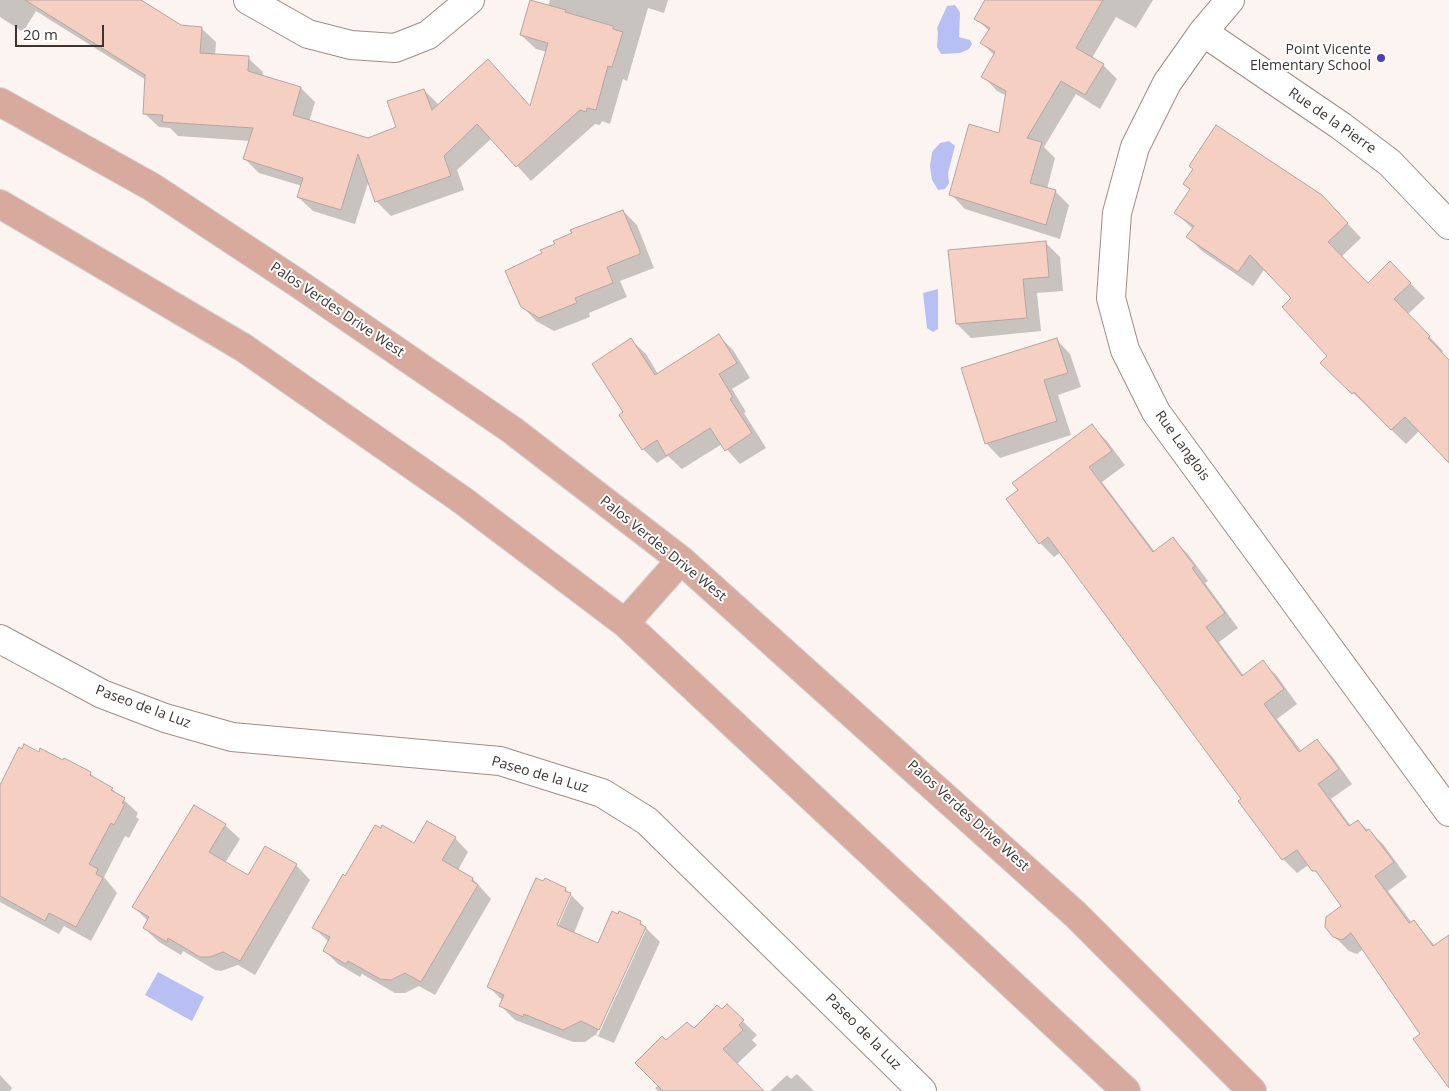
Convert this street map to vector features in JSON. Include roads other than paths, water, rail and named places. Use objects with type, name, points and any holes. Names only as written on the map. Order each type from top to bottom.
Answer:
[{"type":"main road","name":"Palos Verdes Drive West","points":[[0,102],[152,187],[296,282],[512,430],[681,560],[1076,914],[1252,1091]]},
{"type":"main road","points":[[0,204],[244,348],[462,500],[625,623],[1126,1091]]},
{"type":"main road","points":[[625,623],[681,560]]},
{"type":"street","points":[[248,0],[308,34],[351,44],[395,48],[428,35],[470,0]]},
{"type":"street","name":"Rue Langlois","points":[[1230,0],[1203,32],[1167,83],[1134,147],[1117,214],[1111,298],[1125,350],[1156,412],[1449,812]]},
{"type":"street","name":"Rue de la Pierre","points":[[1203,32],[1341,126],[1390,163],[1449,225]]},
{"type":"street","name":"Paseo de la Luz","points":[[0,639],[102,694],[165,718],[232,737],[500,761],[602,793],[647,820],[922,1091]]},
{"type":"water","points":[[955,5],[960,12],[959,37],[970,40],[972,44],[969,49],[960,53],[941,54],[937,47],[937,28],[947,6]]},
{"type":"water","points":[[949,141],[955,146],[948,173],[949,183],[945,189],[938,190],[932,180],[930,166],[932,152],[940,143]]},
{"type":"water","points":[[938,289],[938,329],[933,332],[927,328],[923,293]]},
{"type":"water","points":[[158,972],[204,997],[192,1021],[145,995]]},
{"type":"place","name":"Point Vicente Elementary School","points":[[1381,58]]}]
